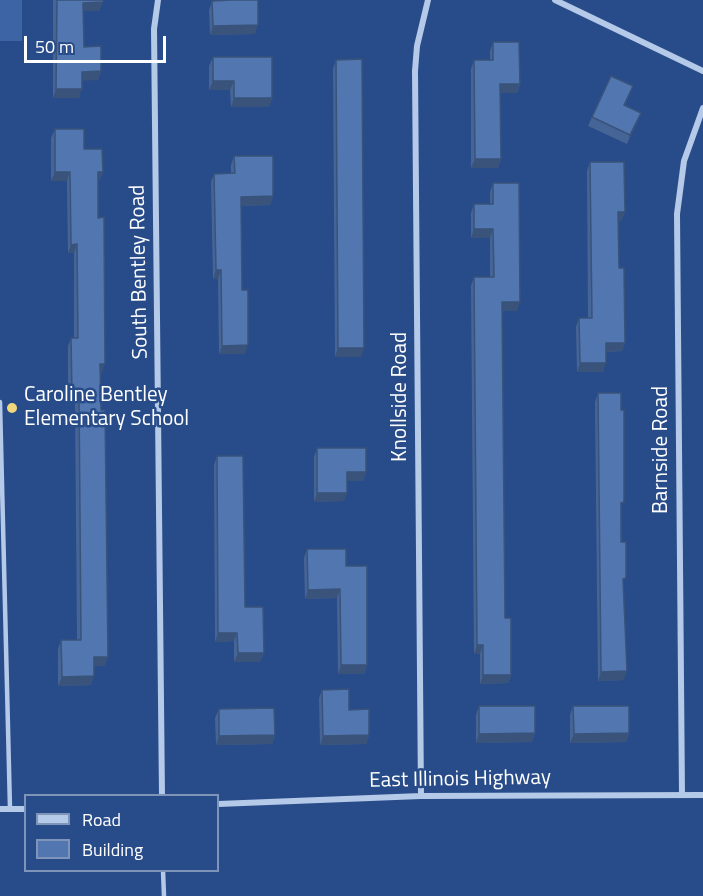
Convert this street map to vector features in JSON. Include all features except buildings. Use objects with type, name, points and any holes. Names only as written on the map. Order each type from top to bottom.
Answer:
[{"type":"street","name":"South Bentley Road","points":[[158,0],[154,29],[162,794]]},
{"type":"street","name":"Knollside Road","points":[[422,796],[415,71],[417,46],[428,0]]},
{"type":"street","points":[[555,0],[703,71]]},
{"type":"street","name":"Barnside Road","points":[[682,795],[677,214],[684,161],[703,108]]},
{"type":"street","name":"East Illinois Highway","points":[[219,804],[422,796],[703,795]]},
{"type":"street","points":[[0,809],[24,808]]},
{"type":"lane","points":[[0,402],[2,578],[10,809]]},
{"type":"lane","points":[[163,872],[164,896]]},
{"type":"shaded area","points":[[0,0],[22,0],[22,41],[0,41]]},
{"type":"place","name":"Caroline Bentley Elementary School","points":[[12,408]]}]
